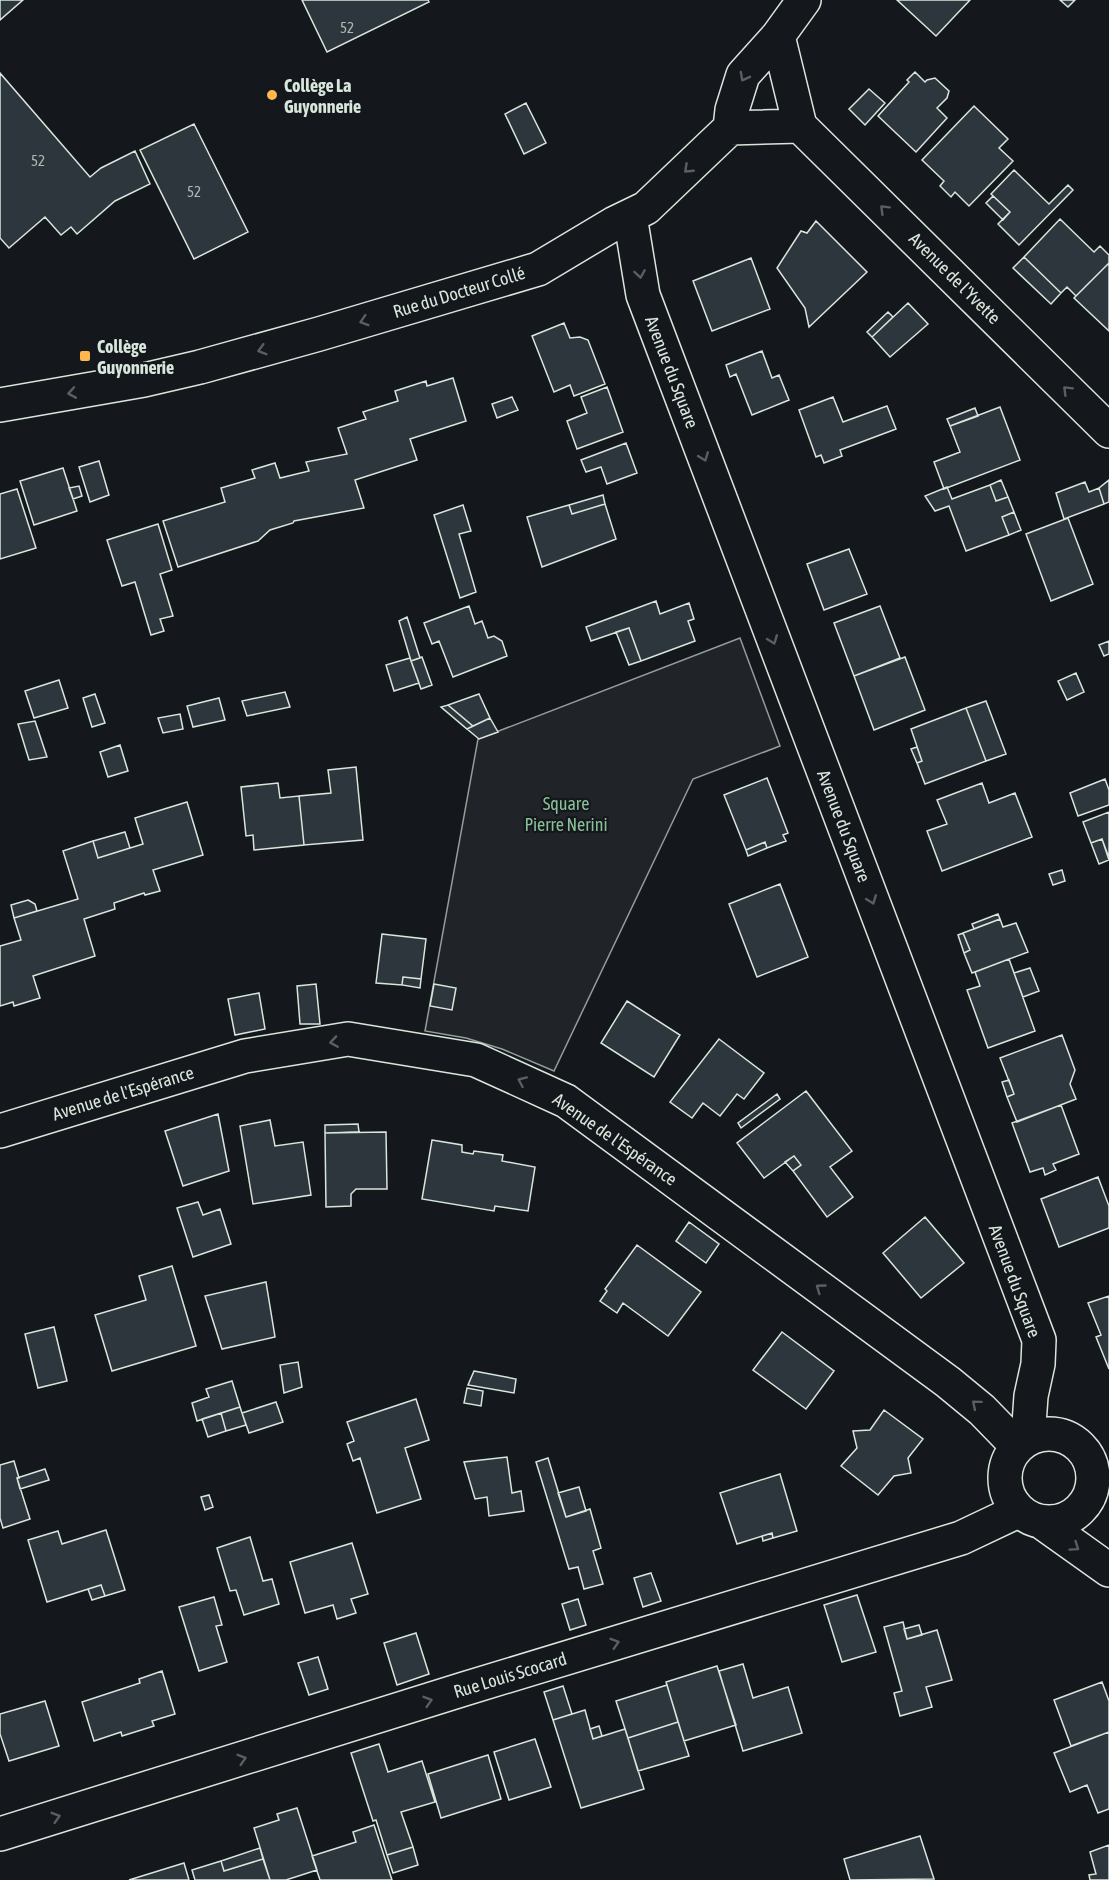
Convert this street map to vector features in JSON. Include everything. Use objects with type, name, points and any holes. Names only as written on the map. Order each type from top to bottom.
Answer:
[{"type":"street","points":[[778,36],[800,126],[730,128],[732,110],[743,75],[778,36],[804,0]]},
{"type":"street","name":"Avenue de l'Yvette","points":[[800,126],[1109,431]]},
{"type":"street","name":"Rue du Docteur Collé","points":[[0,405],[144,380],[200,367],[538,269],[615,223],[646,208],[730,128]]},
{"type":"street","name":"Avenue du Square","points":[[630,216],[643,295],[1039,1340],[1038,1364],[1022,1442]]},
{"type":"street","name":"Avenue de l'Espérance","points":[[0,1131],[245,1056],[348,1039],[476,1060],[566,1101],[948,1382],[1022,1442]]},
{"type":"street","points":[[1030,1517],[1065,1520],[1084,1506],[1101,1479],[1083,1448],[1067,1436],[1047,1433],[1022,1442],[1005,1467],[1005,1491],[1030,1517],[1109,1570]]},
{"type":"street","name":"Rue Louis Scocard","points":[[0,1834],[464,1689],[1030,1517]]},
{"type":"green space","name":"Square Pierre Nerini","points":[[740,638],[780,746],[693,779],[554,1071],[502,1049],[466,1038],[425,1031],[478,739]]},
{"type":"building","points":[[0,0],[23,0],[0,20]]},
{"type":"building","points":[[302,0],[428,0],[429,2],[327,52]]},
{"type":"building","points":[[897,0],[970,0],[936,36]]},
{"type":"building","points":[[1060,0],[1075,0],[1068,7]]},
{"type":"building","points":[[915,72],[925,82],[935,78],[949,91],[947,98],[937,108],[947,118],[916,152],[878,116],[909,82],[907,80]]},
{"type":"building","points":[[0,73],[90,177],[101,168],[135,151],[150,184],[115,201],[77,234],[71,227],[61,235],[45,217],[9,248],[0,238]]},
{"type":"building","points":[[869,89],[885,103],[865,125],[849,109]]},
{"type":"building","points":[[526,103],[546,143],[524,154],[505,114]]},
{"type":"building","points":[[974,106],[1008,139],[999,148],[1013,161],[969,206],[955,192],[951,197],[940,186],[944,181],[922,160]]},
{"type":"building","points":[[194,124],[248,232],[194,259],[140,150]]},
{"type":"building","points":[[1014,170],[1049,204],[1068,185],[1073,190],[1019,245],[998,224],[1010,212],[991,194]]},
{"type":"building","points":[[993,196],[1010,212],[1003,220],[986,203]]},
{"type":"building","points":[[1060,219],[1094,252],[1100,246],[1109,255],[1109,263],[1076,296],[1067,287],[1061,293],[1024,257]]},
{"type":"building","points":[[816,221],[867,272],[809,327],[805,308],[777,268],[801,231],[807,233]]},
{"type":"building","points":[[1024,257],[1061,293],[1051,304],[1013,268]]},
{"type":"building","points":[[751,258],[770,309],[712,331],[693,281]]},
{"type":"building","points":[[1108,264],[1109,266],[1109,331],[1074,298]]},
{"type":"building","points":[[908,303],[928,324],[890,357],[872,337]]},
{"type":"building","points":[[888,312],[893,317],[872,337],[867,332]]},
{"type":"building","points":[[564,323],[570,338],[580,337],[588,340],[605,384],[574,396],[570,385],[554,392],[532,336]]},
{"type":"building","points":[[762,351],[772,378],[779,375],[789,400],[752,415],[736,374],[730,377],[726,365]]},
{"type":"building","points":[[453,378],[466,421],[410,439],[417,460],[355,480],[364,508],[294,521],[270,530],[258,541],[178,567],[163,521],[225,502],[221,488],[255,478],[252,470],[275,463],[280,478],[309,471],[306,462],[347,454],[338,428],[366,419],[363,412],[398,401],[395,391],[426,381],[427,386]]},
{"type":"building","points":[[607,387],[623,432],[577,449],[567,421],[587,413],[581,397]]},
{"type":"building","points":[[512,397],[518,410],[497,418],[492,404]]},
{"type":"building","points":[[833,397],[843,422],[887,406],[896,429],[840,450],[842,456],[824,463],[821,455],[816,457],[799,410]]},
{"type":"building","points":[[1000,407],[1020,460],[944,489],[934,462],[960,452],[950,426]]},
{"type":"building","points":[[975,408],[978,416],[950,426],[947,419]]},
{"type":"building","points":[[626,443],[637,473],[607,484],[601,467],[586,472],[581,460]]},
{"type":"building","points":[[99,461],[109,495],[90,502],[79,467]]},
{"type":"building","points":[[63,468],[77,511],[34,525],[20,481]]},
{"type":"building","points":[[1001,480],[1008,497],[996,501],[990,485]]},
{"type":"building","points":[[1109,480],[1109,502],[1104,504],[1099,488]]},
{"type":"building","points":[[1085,482],[1089,492],[1099,488],[1104,504],[1064,519],[1056,493]]},
{"type":"building","points":[[990,485],[996,501],[1008,497],[1014,512],[1002,517],[1009,535],[966,551],[949,506],[935,511],[925,496],[947,487],[952,499]]},
{"type":"building","points":[[79,486],[82,496],[73,499],[69,488]]},
{"type":"building","points":[[17,489],[36,548],[0,559],[0,494]]},
{"type":"building","points":[[603,495],[605,504],[572,514],[569,505]]},
{"type":"building","points":[[605,504],[616,539],[542,567],[527,517],[569,505],[572,514]]},
{"type":"building","points":[[463,505],[471,531],[459,534],[476,592],[460,598],[434,515]]},
{"type":"building","points":[[1014,512],[1021,530],[1009,535],[1002,517]]},
{"type":"building","points":[[1068,518],[1093,584],[1051,601],[1026,534]]},
{"type":"building","points":[[158,524],[172,570],[160,574],[173,616],[160,619],[164,631],[151,635],[135,582],[122,586],[107,540]]},
{"type":"building","points":[[849,549],[867,594],[824,610],[807,564]]},
{"type":"building","points":[[656,601],[660,614],[689,603],[694,619],[688,621],[695,641],[641,661],[629,628],[591,641],[586,627]]},
{"type":"building","points":[[469,606],[475,624],[482,621],[488,638],[494,636],[502,641],[507,656],[453,677],[439,641],[432,644],[424,623]]},
{"type":"building","points":[[880,606],[900,658],[854,676],[834,623]]},
{"type":"building","points":[[407,617],[420,658],[411,661],[399,621]]},
{"type":"building","points":[[629,628],[641,661],[629,665],[616,632]]},
{"type":"building","points":[[1109,641],[1109,654],[1104,656],[1099,645]]},
{"type":"building","points":[[422,657],[432,685],[421,689],[411,661]]},
{"type":"building","points":[[905,657],[925,710],[874,730],[854,676]]},
{"type":"building","points":[[410,658],[419,683],[394,691],[386,665]]},
{"type":"building","points":[[1076,673],[1084,692],[1067,700],[1058,681]]},
{"type":"building","points":[[59,680],[68,708],[34,718],[25,691]]},
{"type":"building","points":[[285,692],[290,707],[247,716],[242,701]]},
{"type":"building","points":[[95,694],[105,723],[92,727],[83,698]]},
{"type":"building","points":[[479,694],[490,718],[473,726],[448,705]]},
{"type":"building","points":[[219,698],[225,720],[193,727],[187,706]]},
{"type":"building","points":[[986,701],[1006,754],[986,761],[966,708]]},
{"type":"building","points":[[448,705],[473,726],[467,729],[441,707]]},
{"type":"building","points":[[966,708],[986,761],[925,784],[917,763],[922,761],[911,729]]},
{"type":"building","points":[[180,714],[183,729],[163,733],[158,718]]},
{"type":"building","points":[[490,718],[498,732],[479,739],[467,729]]},
{"type":"building","points":[[35,721],[47,757],[29,760],[18,724]]},
{"type":"building","points":[[120,745],[128,771],[108,777],[100,752]]},
{"type":"building","points":[[917,747],[922,761],[917,763],[911,749]]},
{"type":"building","points":[[356,767],[363,840],[304,845],[299,796],[331,793],[328,770]]},
{"type":"building","points":[[767,778],[788,833],[783,835],[786,841],[767,848],[765,842],[746,850],[724,795]]},
{"type":"building","points":[[1105,779],[1109,790],[1109,805],[1078,816],[1070,793]]},
{"type":"building","points":[[278,783],[280,798],[299,796],[304,845],[254,850],[253,835],[246,836],[241,787]]},
{"type":"building","points":[[982,783],[989,803],[1015,793],[1032,837],[942,871],[927,831],[947,824],[937,800]]},
{"type":"building","points":[[187,802],[203,855],[153,870],[160,891],[145,895],[144,893],[114,903],[115,909],[84,919],[95,956],[33,976],[40,998],[14,1006],[13,1002],[0,1006],[0,946],[21,940],[14,918],[78,899],[63,851],[93,841],[98,858],[143,844],[135,818]]},
{"type":"building","points":[[1109,812],[1109,858],[1102,839],[1091,843],[1083,822]]},
{"type":"building","points":[[125,832],[130,848],[98,858],[93,841]]},
{"type":"building","points":[[1102,839],[1109,860],[1099,864],[1091,843]]},
{"type":"building","points":[[765,842],[767,848],[748,856],[746,850]]},
{"type":"building","points":[[1062,870],[1065,881],[1053,885],[1049,874]]},
{"type":"building","points":[[780,884],[808,957],[757,977],[729,904]]},
{"type":"building","points":[[28,900],[35,904],[37,911],[14,918],[11,905]]},
{"type":"building","points":[[998,914],[1000,919],[974,929],[972,924]]},
{"type":"building","points":[[1000,919],[1003,927],[1016,923],[1028,952],[972,973],[964,953],[970,950],[963,933]]},
{"type":"building","points":[[963,933],[970,950],[964,953],[958,935]]},
{"type":"building","points":[[382,934],[426,939],[421,979],[403,977],[402,985],[376,983]]},
{"type":"building","points":[[1009,959],[1035,1031],[988,1048],[967,990],[980,986],[975,972]]},
{"type":"building","points":[[1030,968],[1039,991],[1023,997],[1014,973]]},
{"type":"building","points":[[403,977],[421,979],[420,988],[402,985]]},
{"type":"building","points":[[316,984],[320,1024],[300,1024],[297,986]]},
{"type":"building","points":[[434,984],[456,988],[452,1010],[430,1006]]},
{"type":"building","points":[[259,993],[265,1029],[235,1035],[228,999]]},
{"type":"building","points":[[627,1001],[680,1035],[654,1077],[601,1043]]},
{"type":"building","points":[[1062,1035],[1075,1070],[1070,1084],[1076,1099],[1017,1122],[1007,1097],[1014,1094],[1000,1058]]},
{"type":"building","points":[[719,1039],[764,1073],[744,1099],[737,1094],[720,1116],[703,1103],[692,1118],[670,1102]]},
{"type":"building","points":[[1009,1080],[1014,1094],[1007,1097],[1002,1082]]},
{"type":"building","points":[[806,1091],[852,1151],[830,1167],[853,1197],[827,1217],[793,1171],[801,1165],[794,1156],[764,1178],[737,1143]]},
{"type":"building","points":[[777,1094],[780,1099],[741,1128],[738,1123]]},
{"type":"building","points":[[1061,1105],[1079,1154],[1053,1164],[1056,1170],[1045,1175],[1043,1168],[1030,1172],[1012,1123]]},
{"type":"building","points":[[218,1114],[229,1171],[183,1186],[165,1131]]},
{"type":"building","points":[[270,1120],[275,1146],[303,1142],[311,1195],[253,1204],[240,1126]]},
{"type":"building","points":[[358,1124],[359,1132],[325,1133],[325,1125]]},
{"type":"building","points":[[386,1132],[387,1189],[356,1189],[351,1194],[351,1206],[326,1207],[325,1133]]},
{"type":"building","points":[[432,1140],[462,1145],[462,1152],[473,1154],[474,1151],[503,1155],[502,1161],[535,1167],[528,1211],[495,1206],[494,1211],[422,1199]]},
{"type":"building","points":[[794,1156],[801,1165],[793,1171],[785,1162]]},
{"type":"building","points":[[1098,1177],[1109,1206],[1109,1228],[1059,1247],[1041,1199]]},
{"type":"building","points":[[198,1202],[203,1215],[220,1209],[231,1244],[193,1257],[177,1208]]},
{"type":"building","points":[[925,1217],[964,1263],[921,1298],[883,1253]]},
{"type":"building","points":[[689,1222],[719,1244],[706,1263],[676,1241]]},
{"type":"building","points":[[637,1245],[701,1292],[668,1336],[623,1303],[617,1313],[600,1301],[607,1291],[605,1289]]},
{"type":"building","points":[[172,1266],[196,1346],[112,1371],[95,1315],[146,1300],[139,1276]]},
{"type":"building","points":[[266,1282],[275,1337],[222,1349],[205,1296]]},
{"type":"building","points":[[1109,1296],[1109,1369],[1096,1337],[1101,1335],[1088,1303]]},
{"type":"building","points":[[54,1327],[67,1381],[38,1388],[25,1334]]},
{"type":"building","points":[[782,1332],[834,1371],[806,1409],[753,1370]]},
{"type":"building","points":[[298,1362],[302,1387],[284,1393],[280,1365]]},
{"type":"building","points":[[474,1371],[516,1379],[514,1393],[468,1385]]},
{"type":"building","points":[[232,1381],[240,1407],[197,1421],[192,1403],[209,1397],[206,1389]]},
{"type":"building","points":[[467,1388],[483,1391],[481,1406],[464,1403]]},
{"type":"building","points":[[416,1399],[429,1440],[405,1448],[421,1499],[377,1513],[360,1458],[353,1461],[347,1444],[354,1441],[347,1422]]},
{"type":"building","points":[[276,1402],[283,1422],[249,1433],[242,1413]]},
{"type":"building","points":[[240,1407],[246,1425],[226,1431],[221,1413]]},
{"type":"building","points":[[884,1410],[923,1439],[908,1458],[911,1473],[894,1476],[878,1495],[841,1466],[857,1448],[853,1431],[870,1430]]},
{"type":"building","points":[[221,1413],[226,1431],[208,1437],[202,1419]]},
{"type":"building","points":[[507,1457],[512,1493],[521,1491],[524,1511],[489,1516],[487,1497],[475,1499],[464,1462]]},
{"type":"building","points":[[548,1458],[566,1517],[590,1509],[601,1548],[593,1551],[603,1584],[584,1589],[578,1567],[569,1569],[536,1462]]},
{"type":"building","points":[[14,1461],[30,1519],[3,1528],[0,1518],[0,1465]]},
{"type":"building","points":[[45,1469],[49,1480],[20,1489],[17,1478]]},
{"type":"building","points":[[780,1474],[797,1531],[773,1538],[772,1533],[737,1544],[720,1493]]},
{"type":"building","points":[[579,1487],[586,1511],[566,1517],[558,1493]]},
{"type":"building","points":[[209,1495],[213,1507],[205,1510],[201,1497]]},
{"type":"building","points":[[106,1530],[125,1590],[105,1596],[101,1585],[47,1602],[28,1540],[58,1531],[62,1544]]},
{"type":"building","points":[[772,1533],[773,1538],[763,1541],[762,1536]]},
{"type":"building","points":[[250,1537],[263,1581],[272,1579],[279,1604],[244,1615],[236,1590],[230,1591],[217,1548]]},
{"type":"building","points":[[352,1543],[368,1594],[351,1599],[356,1613],[337,1619],[333,1605],[305,1613],[290,1562]]},
{"type":"building","points":[[651,1573],[661,1601],[643,1607],[634,1578]]},
{"type":"building","points":[[101,1585],[105,1596],[92,1600],[88,1589]]},
{"type":"building","points":[[857,1595],[876,1652],[842,1662],[824,1605]]},
{"type":"building","points":[[214,1597],[222,1625],[216,1626],[227,1662],[199,1671],[179,1607]]},
{"type":"building","points":[[578,1599],[586,1625],[570,1630],[562,1604]]},
{"type":"building","points":[[903,1622],[907,1639],[937,1630],[952,1680],[926,1687],[932,1707],[900,1716],[894,1693],[902,1691],[884,1627]]},
{"type":"building","points":[[919,1625],[922,1635],[907,1639],[904,1629]]},
{"type":"building","points":[[416,1633],[429,1674],[397,1685],[384,1643]]},
{"type":"building","points":[[318,1657],[328,1689],[309,1695],[298,1663]]},
{"type":"building","points":[[743,1664],[753,1698],[788,1687],[802,1733],[743,1751],[719,1671]]},
{"type":"building","points":[[717,1666],[736,1725],[684,1741],[666,1682]]},
{"type":"building","points":[[162,1671],[175,1714],[152,1721],[154,1726],[122,1736],[121,1732],[94,1741],[82,1702],[140,1683],[139,1679]]},
{"type":"building","points":[[1102,1682],[1109,1701],[1109,1732],[1071,1746],[1054,1700]]},
{"type":"building","points":[[667,1685],[678,1722],[628,1738],[616,1701]]},
{"type":"building","points":[[563,1686],[572,1714],[553,1720],[544,1692]]},
{"type":"building","points":[[45,1701],[59,1746],[9,1761],[0,1734],[0,1714]]},
{"type":"building","points":[[585,1710],[593,1739],[625,1729],[644,1789],[581,1808],[553,1720]]},
{"type":"building","points":[[678,1722],[689,1756],[638,1771],[628,1738]]},
{"type":"building","points":[[599,1726],[602,1736],[593,1739],[590,1729]]},
{"type":"building","points":[[1109,1732],[1109,1809],[1098,1813],[1087,1785],[1070,1792],[1054,1753]]},
{"type":"building","points":[[535,1739],[551,1787],[509,1800],[494,1752]]},
{"type":"building","points":[[379,1744],[388,1772],[422,1761],[435,1802],[401,1812],[413,1847],[387,1855],[376,1820],[373,1821],[351,1753]]},
{"type":"building","points":[[488,1755],[501,1799],[441,1818],[428,1774]]},
{"type":"building","points":[[297,1808],[317,1870],[286,1880],[270,1880],[254,1828],[279,1820],[277,1814]]},
{"type":"building","points":[[374,1825],[392,1880],[320,1880],[312,1856],[356,1842],[353,1832]]},
{"type":"building","points":[[920,1836],[934,1879],[850,1880],[844,1859]]},
{"type":"building","points":[[1109,1845],[1109,1880],[1090,1880],[1089,1875],[1096,1874],[1090,1852]]},
{"type":"building","points":[[413,1847],[418,1865],[393,1873],[387,1855]]},
{"type":"building","points":[[260,1848],[263,1859],[224,1871],[221,1861]]},
{"type":"building","points":[[263,1859],[270,1880],[195,1880],[192,1870],[221,1861],[224,1871]]},
{"type":"building","points":[[184,1863],[189,1880],[129,1880]]},
{"type":"place","name":"Collège La Guyonnerie","points":[[272,95]]},
{"type":"place","name":"Collège Guyonnerie","points":[[85,356]]}]
